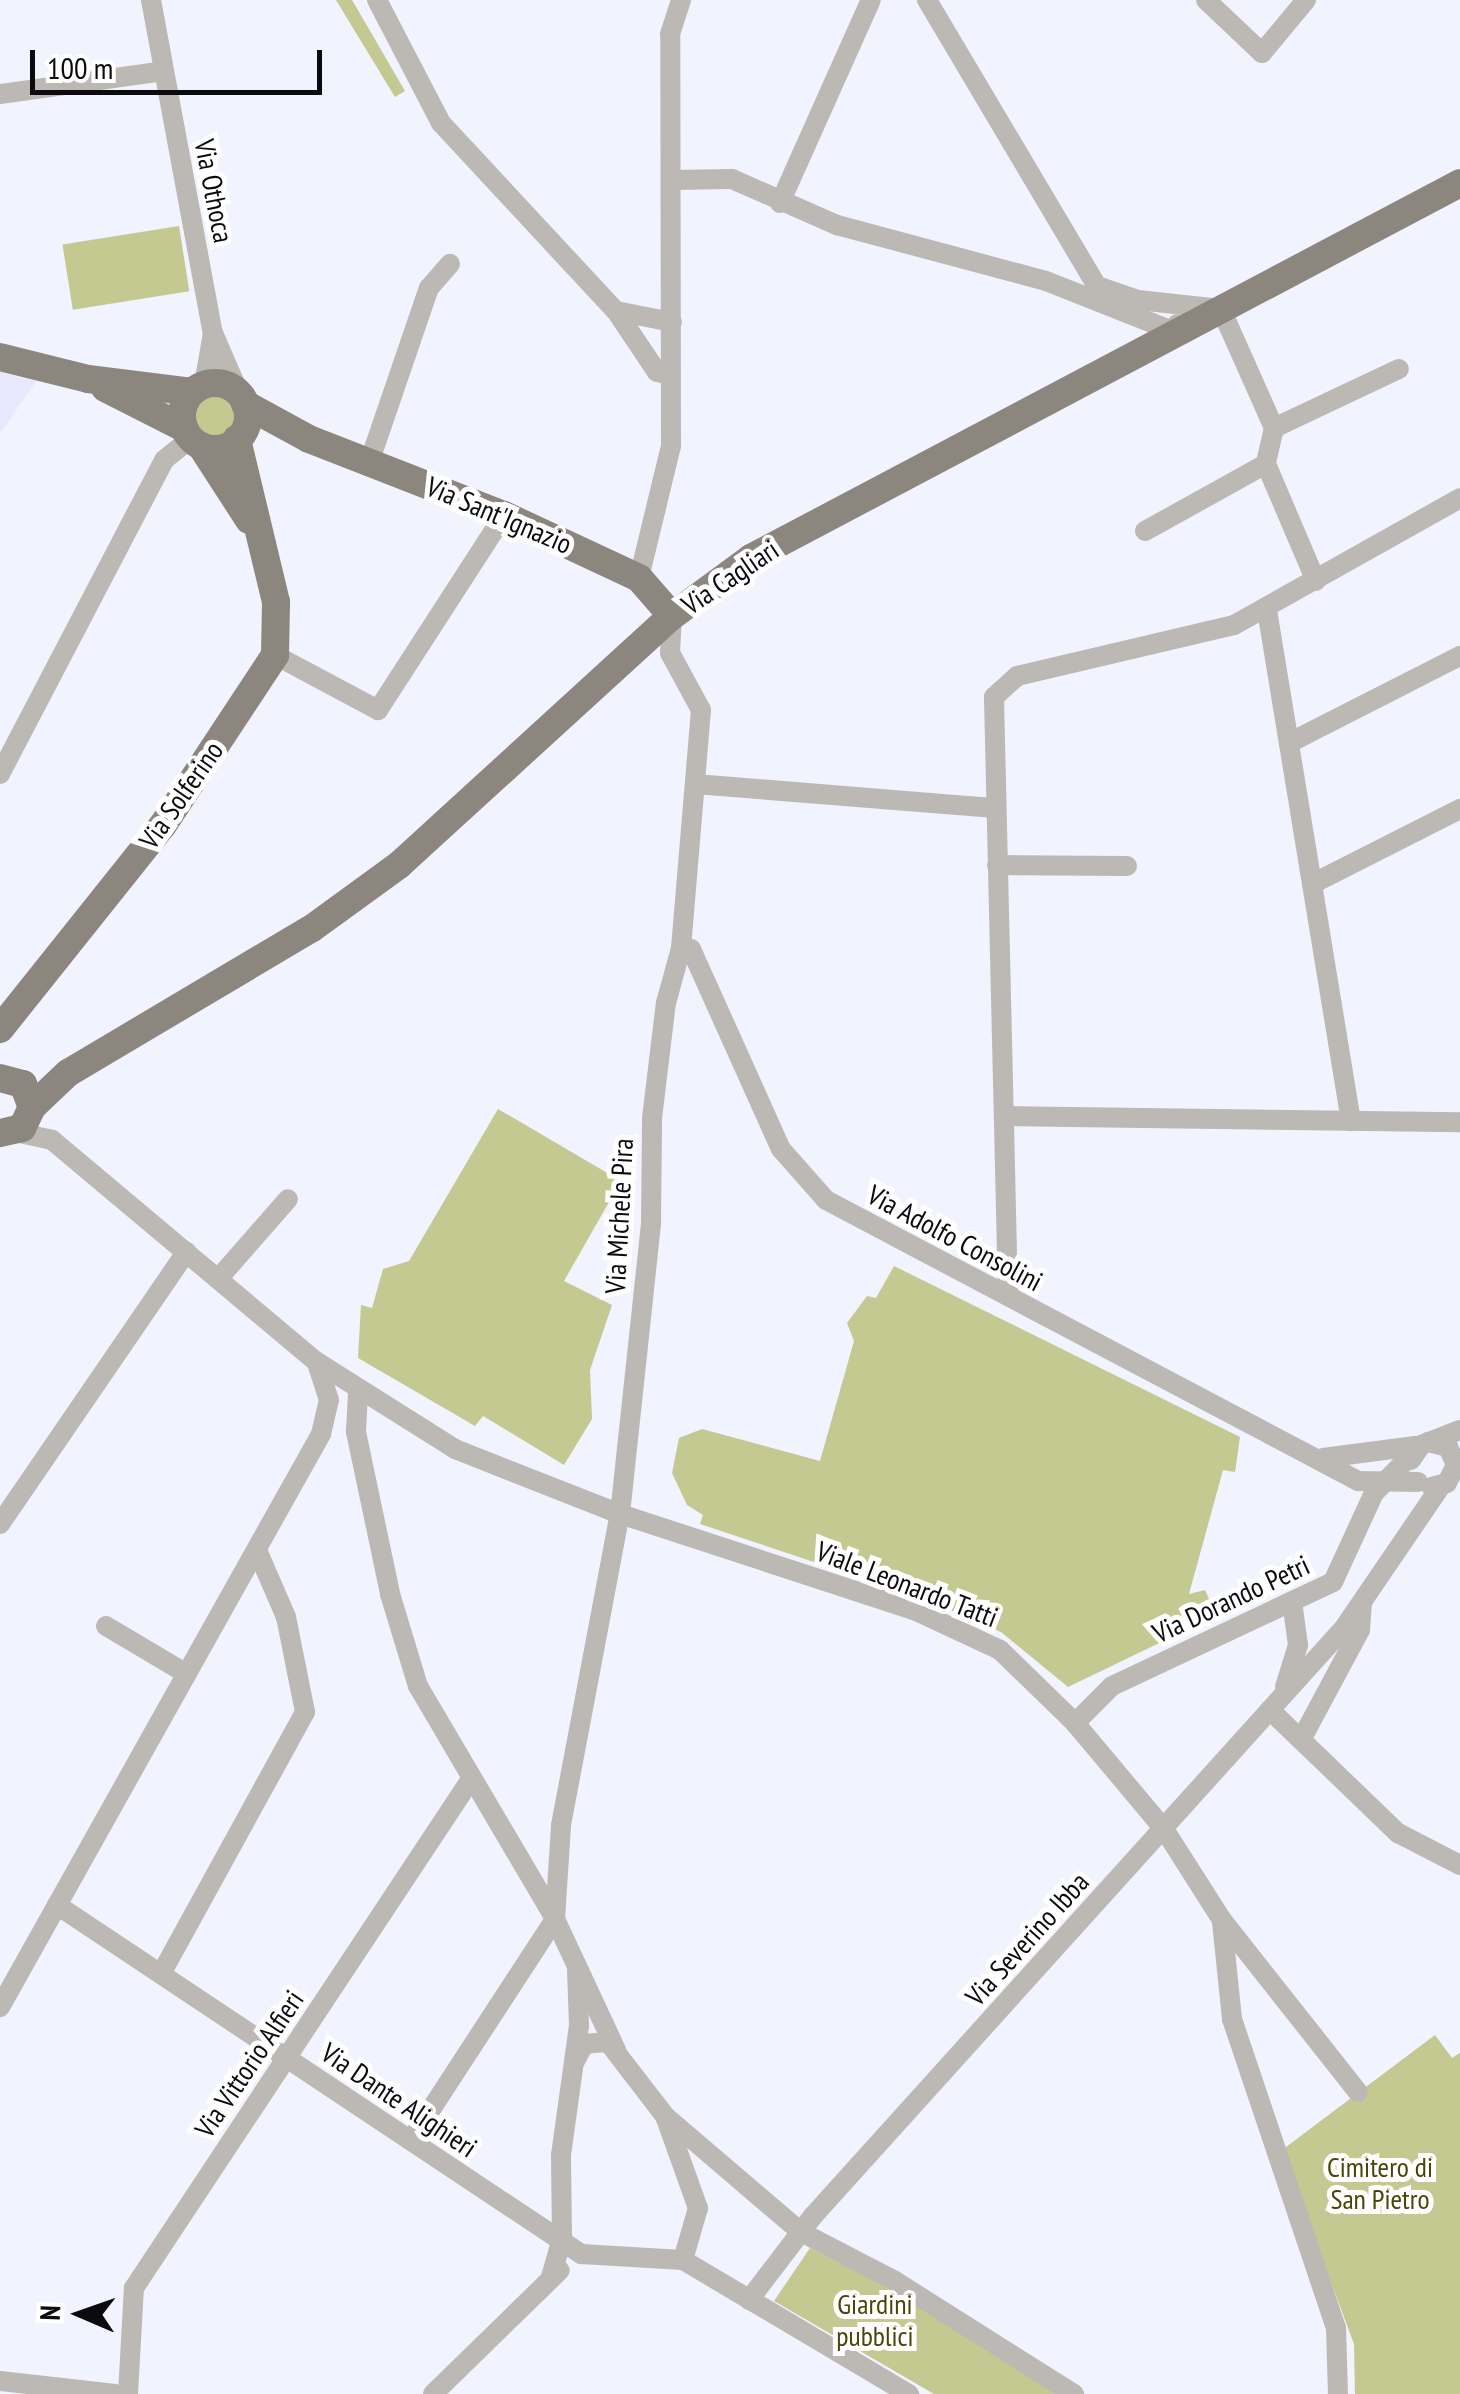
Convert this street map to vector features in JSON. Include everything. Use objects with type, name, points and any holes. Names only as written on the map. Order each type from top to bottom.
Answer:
[{"type":"main road","name":"Via Cagliari","points":[[14,1126],[68,1073],[312,929],[399,865],[672,616],[751,558],[1460,183]]},
{"type":"main road","points":[[0,357],[88,379],[198,388],[222,384],[242,399],[238,438],[276,602],[275,655]]},
{"type":"main road","points":[[88,379],[216,448],[238,438]]},
{"type":"main road","points":[[198,388],[184,405],[192,437],[258,534]]},
{"type":"main road","name":"Via Sant'Ignazio","points":[[242,399],[310,439],[504,515],[640,578],[672,616]]},
{"type":"main road","name":"Via Sant'Ignazio","points":[[238,438],[310,439]]},
{"type":"main road","name":"Via Solferino","points":[[8,1079],[1,1027],[163,825],[275,655]]},
{"type":"main road","name":"Via Cagliari","points":[[8,1079],[68,1073]]},
{"type":"main road","points":[[8,1079],[14,1126]]},
{"type":"street","name":"Via Othoca","points":[[151,0],[213,333],[242,399]]},
{"type":"street","points":[[377,0],[441,123],[616,311],[657,372],[671,375]]},
{"type":"street","points":[[640,578],[671,446],[670,34],[682,0]]},
{"type":"street","points":[[780,203],[870,0]]},
{"type":"street","points":[[927,0],[1084,268],[1106,291],[1220,309],[1274,428],[1266,464],[1316,582]]},
{"type":"street","points":[[1206,0],[1262,53],[1306,0]]},
{"type":"street","points":[[0,94],[163,71]]},
{"type":"street","points":[[673,180],[720,176],[780,203],[888,240],[1046,280],[1175,332],[1178,318],[1166,303]]},
{"type":"street","points":[[370,460],[429,288],[450,264]]},
{"type":"street","points":[[1046,280],[1084,268]]},
{"type":"street","points":[[616,311],[672,322]]},
{"type":"street","name":"Via Othoca","points":[[198,388],[213,333]]},
{"type":"street","points":[[1274,428],[1399,370]]},
{"type":"street","points":[[0,774],[164,460],[192,437]]},
{"type":"street","points":[[1146,531],[1266,464]]},
{"type":"street","points":[[1008,1296],[994,698],[1002,684],[1234,625],[1267,610],[1460,498]]},
{"type":"street","points":[[275,655],[378,710],[504,515]]},
{"type":"street","points":[[1267,610],[1351,1120]]},
{"type":"street","name":"Via Michele Pira","points":[[555,1919],[561,1825],[620,1514],[650,1222],[652,1118],[666,1003],[681,948],[701,710],[670,653],[672,616]]},
{"type":"street","points":[[1289,743],[1460,656]]},
{"type":"street","points":[[695,784],[995,808]]},
{"type":"street","points":[[1312,884],[1460,810]]},
{"type":"street","points":[[997,864],[1127,866]]},
{"type":"street","name":"Via Adolfo Consolini","points":[[681,948],[690,949],[762,1113],[800,1174],[860,1221],[1323,1458],[1358,1481],[1380,1485],[1451,1480]]},
{"type":"street","points":[[1004,1116],[1460,1122]]},
{"type":"street","name":"Viale Leonardo Tatti","points":[[14,1126],[52,1140],[358,1393],[454,1449],[620,1514],[963,1632],[1000,1650],[1075,1723],[1164,1829],[1222,1920],[1358,2092]]},
{"type":"street","points":[[218,1279],[288,1200]]},
{"type":"street","points":[[0,1524],[186,1252]]},
{"type":"street","points":[[0,2006],[321,1434],[329,1400],[317,1362]]},
{"type":"street","points":[[358,1393],[356,1432],[390,1594],[418,1686],[469,1782],[555,1919],[616,2050],[665,2116],[807,2224],[1074,2394]]},
{"type":"street","points":[[1418,1482],[1410,1470],[1422,1446],[1460,1430]]},
{"type":"street","points":[[321,1434],[356,1432]]},
{"type":"street","points":[[1323,1458],[1422,1446],[1455,1448],[1451,1480]]},
{"type":"street","name":"Via Dorando Petri","points":[[1075,1723],[1112,1686],[1333,1582],[1380,1485],[1422,1446]]},
{"type":"street","name":"Via Severino Ibba","points":[[748,2300],[807,2224],[1276,1704],[1362,1602],[1451,1480]]},
{"type":"street","points":[[161,1974],[304,1712],[286,1617],[257,1550]]},
{"type":"street","name":"Via Severino Ibba","points":[[1276,1704],[1298,1645],[1292,1601]]},
{"type":"street","points":[[1301,1740],[1360,1630],[1362,1602]]},
{"type":"street","points":[[106,1626],[187,1674]]},
{"type":"street","points":[[1276,1704],[1301,1740],[1398,1834],[1460,1865]]},
{"type":"street","name":"Via Vittorio Alfieri","points":[[128,2394],[134,2288],[469,1782]]},
{"type":"street","name":"Via Michele Pira","points":[[528,1874],[548,1864],[561,1825]]},
{"type":"street","name":"Via Dante Alighieri","points":[[57,1905],[581,2254]]},
{"type":"street","points":[[411,2140],[555,1919]]},
{"type":"street","points":[[1222,1920],[1232,2019],[1336,2328],[1338,2394]]},
{"type":"street","points":[[550,2278],[562,2240],[561,2155],[575,2062],[576,1963]]},
{"type":"street","points":[[575,2062],[590,2041],[616,2050]]},
{"type":"street","points":[[665,2116],[698,2208],[683,2260]]},
{"type":"street","points":[[433,2394],[550,2278],[581,2254],[683,2260],[909,2394]]},
{"type":"street","points":[[0,2382],[115,2394]]},
{"type":"shaded area","points":[[0,372],[36,381],[0,434]]},
{"type":"green space","points":[[336,0],[352,0],[405,91],[395,97]]},
{"type":"green space","points":[[179,226],[189,291],[73,310],[62,244]]},
{"type":"green space","points":[[215,390],[233,398],[241,416],[233,434],[215,442],[197,434],[189,416],[197,398]]},
{"type":"green space","points":[[498,1109],[621,1181],[564,1281],[612,1305],[590,1370],[592,1419],[564,1465],[483,1416],[475,1426],[358,1358],[361,1305],[372,1308],[383,1269],[409,1261]]},
{"type":"green space","points":[[894,1266],[1240,1437],[1235,1472],[1223,1470],[1189,1594],[1205,1590],[1214,1610],[1205,1621],[1068,1687],[1001,1632],[928,1600],[700,1524],[703,1515],[687,1505],[672,1473],[679,1438],[702,1429],[820,1461],[854,1341],[847,1323],[867,1296],[876,1298]]},
{"type":"green space","name":"Cimitero di San Pietro","points":[[1435,2035],[1452,2058],[1460,2053],[1460,2394],[1355,2394],[1354,2344],[1282,2150]]},
{"type":"green space","name":"Giardini pubblici","points":[[810,2248],[891,2289],[1059,2394],[934,2394],[774,2301]]}]
